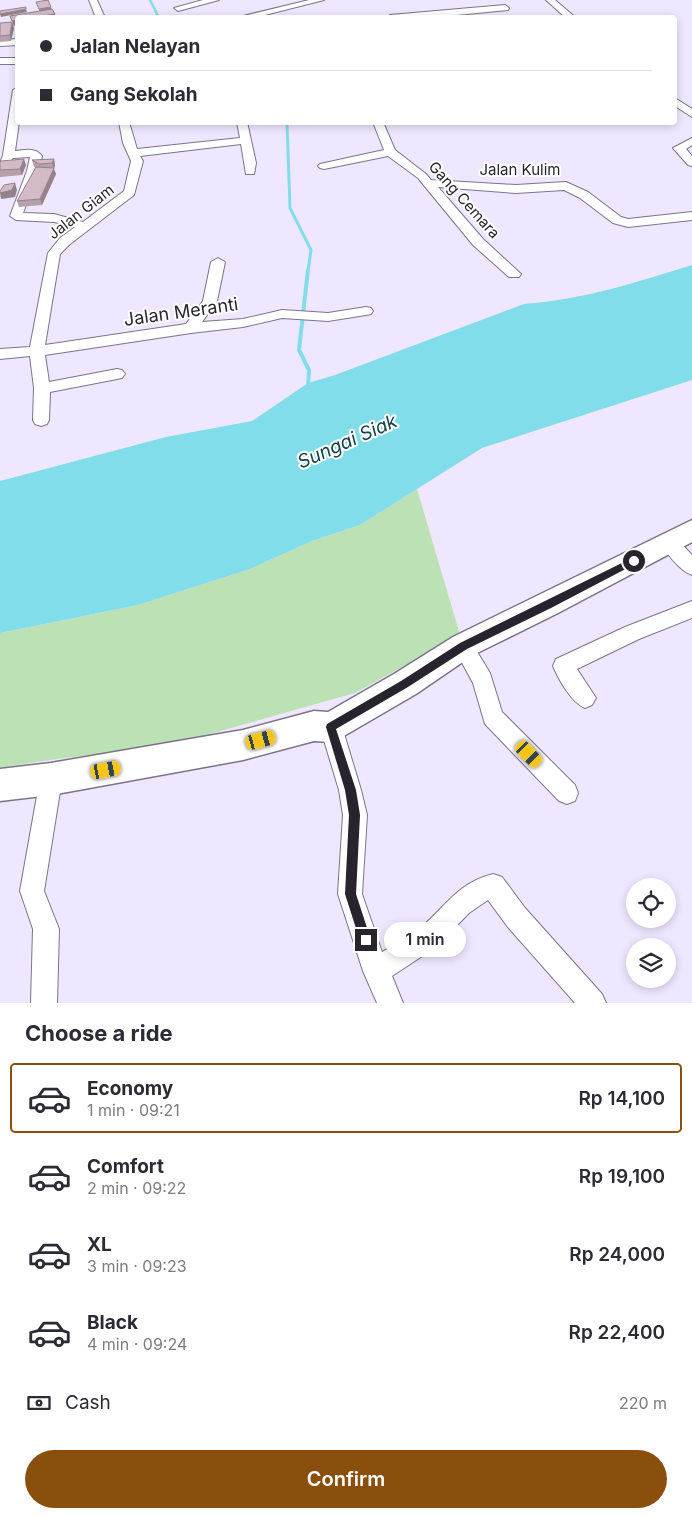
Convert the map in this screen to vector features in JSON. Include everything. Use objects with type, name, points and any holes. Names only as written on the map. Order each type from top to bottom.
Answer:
[{"type":"main road","points":[[0,785],[51,779],[243,745],[314,726],[331,727],[405,684],[463,646],[548,605],[680,536]]},
{"type":"street","points":[[93,0],[100,15]]},
{"type":"street","points":[[178,8],[215,0]]},
{"type":"street","points":[[253,6],[263,15],[320,0]]},
{"type":"street","points":[[550,0],[568,15]]},
{"type":"street","points":[[416,15],[505,8]]},
{"type":"street","points":[[493,9],[496,15]]},
{"type":"street","points":[[0,43],[15,42]]},
{"type":"street","points":[[0,61],[15,60]]},
{"type":"street","points":[[677,103],[692,114]]},
{"type":"street","points":[[0,113],[15,112]]},
{"type":"street","points":[[15,117],[7,158],[33,153],[36,156],[26,190],[15,215],[17,217],[54,218],[85,226]]},
{"type":"street","name":"Jalan Giam","points":[[41,420],[42,388],[37,351],[54,253],[60,245],[125,198],[130,192],[138,165],[128,143],[125,125]]},
{"type":"street","points":[[243,125],[247,140],[250,172]]},
{"type":"street","points":[[324,166],[390,152],[379,125]]},
{"type":"street","points":[[133,153],[247,140]]},
{"type":"street","points":[[692,141],[680,148],[680,152],[692,163]]},
{"type":"street","name":"Gang Cemara","points":[[390,152],[416,170],[478,242],[514,274]]},
{"type":"street","name":"Jalan Kulim","points":[[427,183],[516,189],[566,186],[584,195],[617,220],[628,223],[692,216]]},
{"type":"street","points":[[191,328],[210,301],[218,262]]},
{"type":"street","name":"Jalan Meranti","points":[[0,354],[37,351],[191,328],[243,323],[282,314],[328,317],[366,311]]},
{"type":"street","points":[[42,388],[117,374]]},
{"type":"street","points":[[680,536],[692,568]]},
{"type":"street","points":[[585,698],[563,666],[632,633],[692,610]]},
{"type":"street","points":[[463,646],[483,680],[493,717],[567,793]]},
{"type":"street","points":[[331,727],[350,790],[355,815],[350,894],[376,971],[390,1003]]},
{"type":"street","points":[[44,1003],[46,929],[32,891],[51,779]]},
{"type":"street","points":[[376,971],[433,934],[461,903],[481,888],[493,886],[516,917],[593,1003]]},
{"type":"green space","points":[[417,489],[460,635],[355,693],[171,745],[0,768],[0,633],[138,605],[250,569],[312,541],[360,525]]},
{"type":"water","name":"Sungai Siak","points":[[692,265],[692,380],[482,448],[360,525],[312,541],[250,569],[138,605],[0,633],[0,481],[166,437],[252,421],[308,383],[335,375],[524,304],[567,299],[630,284]]},
{"type":"building","points":[[48,0],[51,7],[39,9],[36,2]]},
{"type":"building","points":[[26,7],[26,9],[0,14],[0,11]]},
{"type":"building","points":[[52,9],[55,14],[50,15],[16,15]]},
{"type":"building","points":[[15,15],[15,20],[12,21],[10,16]]},
{"type":"building","points":[[12,22],[10,35],[0,36],[0,23]]},
{"type":"building","points":[[24,159],[20,169],[0,170],[1,161]]},
{"type":"building","points":[[54,159],[52,163],[39,164],[32,160]]},
{"type":"building","points":[[36,167],[54,168],[40,199],[17,201]]},
{"type":"building","points":[[15,183],[12,190],[0,193],[4,185]]},
{"type":"waterway","points":[[150,0],[158,15]]},
{"type":"waterway","points":[[287,125],[290,208],[311,250],[308,271]]},
{"type":"waterway","points":[[308,270],[299,350],[309,370],[308,388]]},
{"type":"route","points":[[366,940],[350,894],[355,815],[350,790],[331,727],[405,684],[463,646],[634,561]]}]
